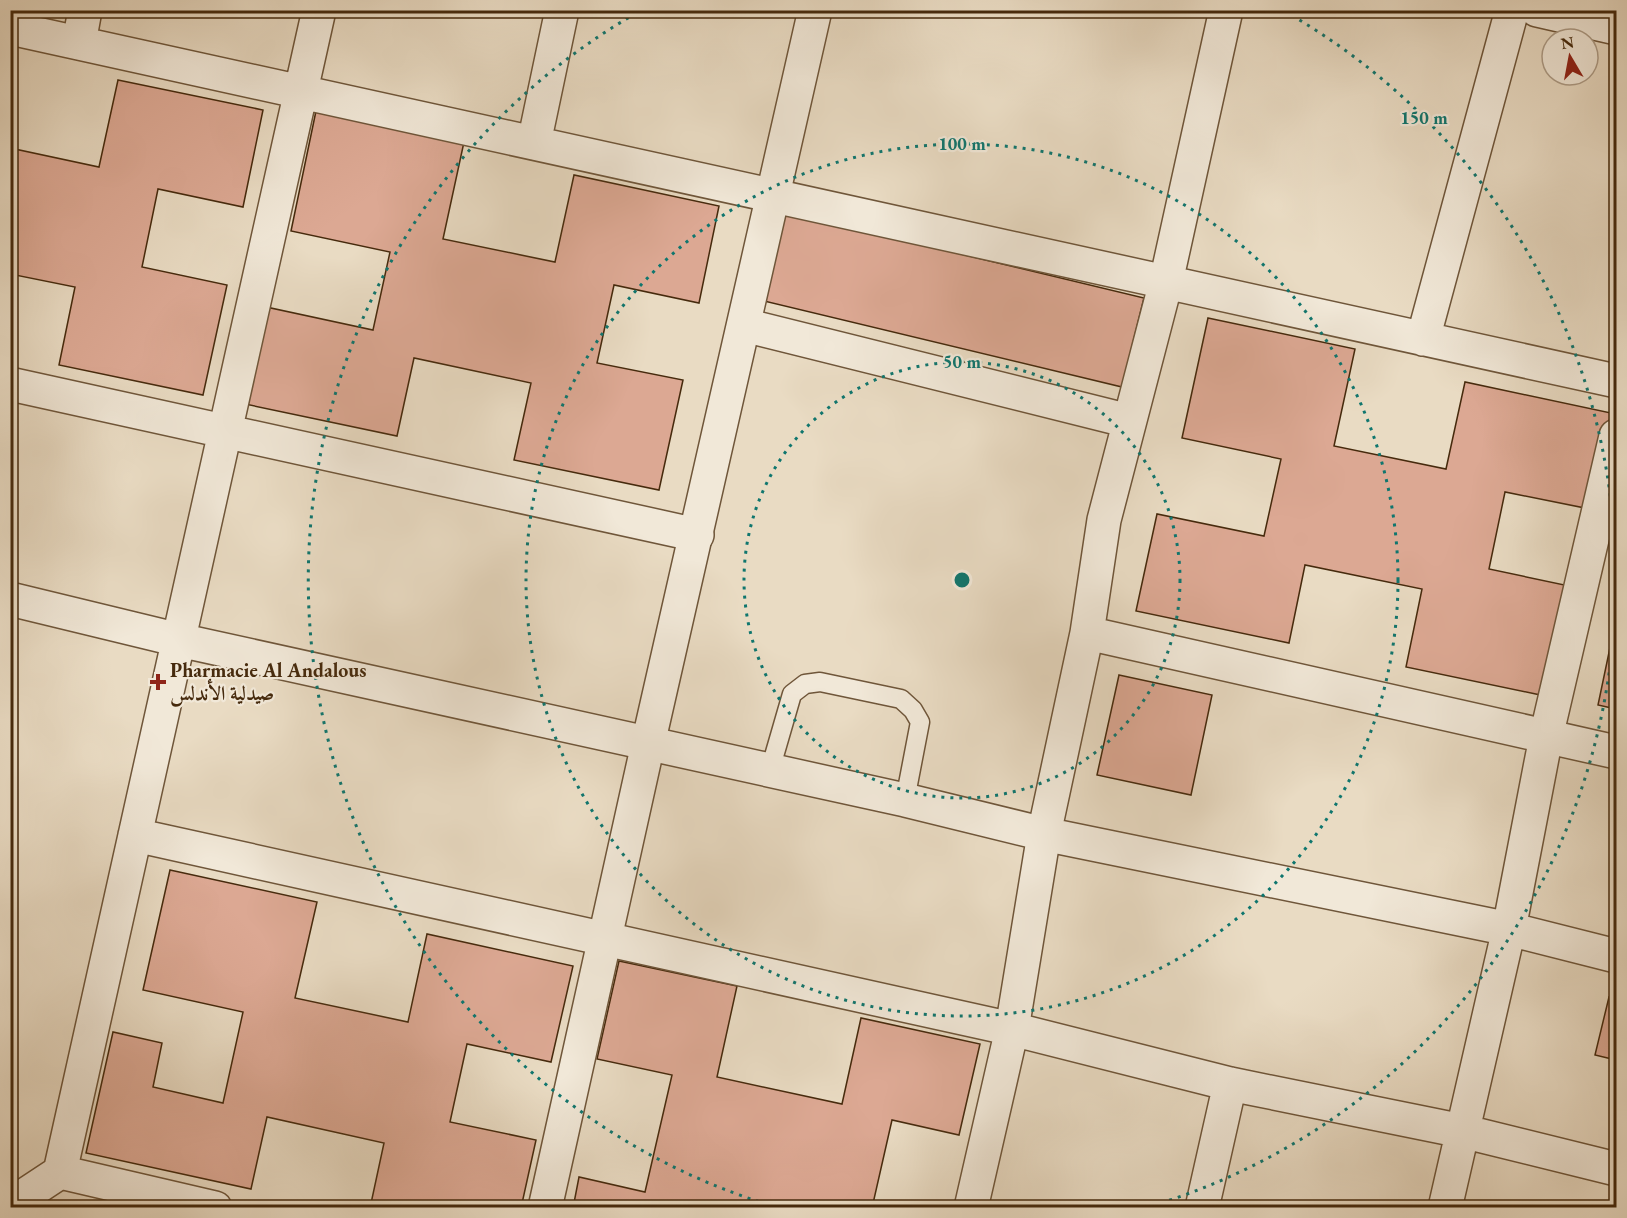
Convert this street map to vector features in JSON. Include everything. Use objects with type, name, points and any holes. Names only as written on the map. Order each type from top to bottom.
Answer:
[{"type":"street","points":[[79,43],[85,10]]},
{"type":"street","points":[[10,1205],[60,1172],[319,10]]},
{"type":"street","points":[[534,143],[562,10]]},
{"type":"street","points":[[545,1208],[815,10]]},
{"type":"street","points":[[971,1208],[1012,1029],[1044,834],[1087,633],[1104,520],[1166,282],[1226,10]]},
{"type":"street","points":[[1423,339],[1512,10]]},
{"type":"street","points":[[1537,10],[1617,28]]},
{"type":"street","points":[[10,28],[1617,381]]},
{"type":"street","points":[[744,325],[1129,421]]},
{"type":"street","points":[[10,384],[697,535]]},
{"type":"street","points":[[1445,1208],[1509,929],[1546,737],[1617,436]]},
{"type":"street","points":[[10,599],[179,640],[905,800],[1044,834],[1509,929],[1617,956]]},
{"type":"street","points":[[1087,633],[1617,752]]},
{"type":"street","points":[[135,834],[1012,1029],[1230,1084],[1462,1131],[1617,1168]]},
{"type":"street","points":[[1202,1208],[1230,1084]]},
{"type":"street","points":[[60,1172],[215,1208]]},
{"type":"lane","points":[[770,770],[792,694],[806,684],[820,682],[901,699],[913,710],[921,722],[905,800]]},
{"type":"building","points":[[118,80],[263,110],[243,207],[158,189],[142,267],[227,285],[203,395],[59,365],[75,287],[10,274],[10,148],[99,167]]},
{"type":"building","points":[[316,111],[464,142],[443,239],[555,262],[574,175],[719,206],[699,303],[614,285],[597,363],[683,380],[659,490],[514,460],[531,383],[414,358],[397,436],[245,404],[266,307],[373,330],[390,252],[291,231]]},
{"type":"building","points":[[786,212],[1144,298],[1122,387],[764,301]]},
{"type":"building","points":[[1208,318],[1355,349],[1334,446],[1446,469],[1465,382],[1611,413],[1590,509],[1505,492],[1489,569],[1574,587],[1550,697],[1406,667],[1422,589],[1305,565],[1289,643],[1136,611],[1157,514],[1264,536],[1281,459],[1182,438]]},
{"type":"building","points":[[1616,619],[1616,709],[1598,705]]},
{"type":"building","points":[[1119,675],[1212,695],[1191,795],[1097,775]]},
{"type":"building","points":[[170,870],[317,902],[295,998],[408,1022],[427,934],[573,966],[551,1062],[467,1044],[450,1122],[536,1140],[521,1208],[370,1208],[384,1143],[267,1117],[251,1189],[86,1153],[113,1032],[162,1043],[153,1087],[223,1103],[243,1012],[143,990]]},
{"type":"building","points":[[619,961],[737,986],[717,1077],[842,1104],[861,1018],[980,1044],[959,1135],[892,1120],[872,1208],[724,1208],[692,1201],[691,1208],[573,1208],[579,1177],[645,1192],[672,1075],[597,1059]]},
{"type":"building","points":[[1609,997],[1616,999],[1616,1060],[1595,1055]]},
{"type":"place","name":"Pharmacie Al Andalous صيدلية الأندلس","points":[[158,682]]}]
